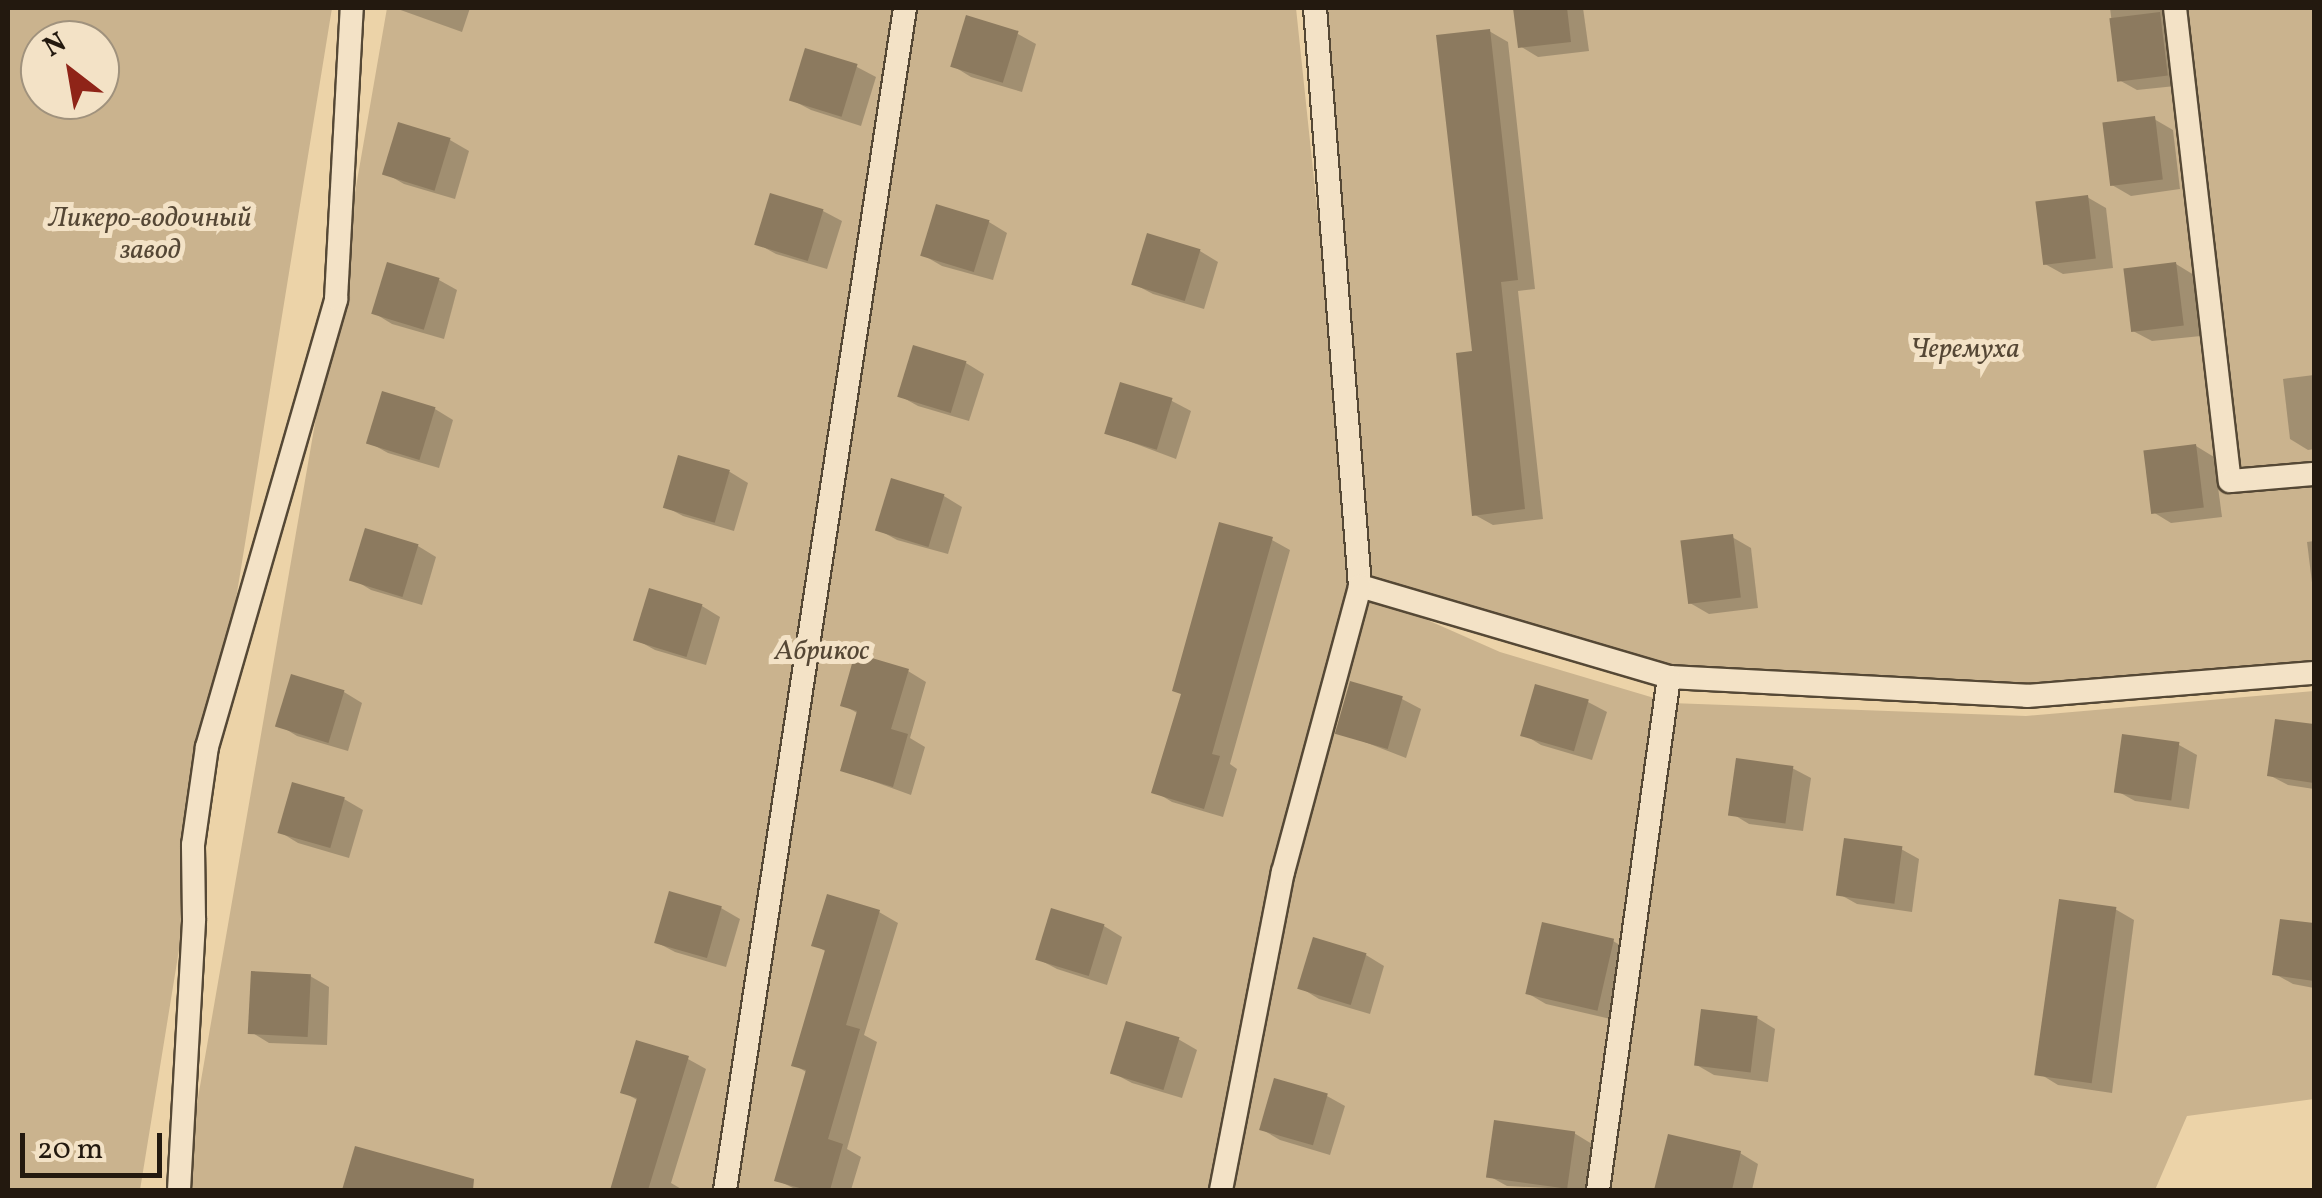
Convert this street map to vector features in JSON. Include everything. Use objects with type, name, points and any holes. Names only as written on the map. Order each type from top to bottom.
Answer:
[{"type":"lane","points":[[179,1190],[194,919],[192,845],[206,747],[336,299],[352,8]]},
{"type":"lane","points":[[725,1190],[905,8]]},
{"type":"lane","points":[[1221,1190],[1283,872],[1360,586],[1315,8]]},
{"type":"lane","points":[[2175,8],[2230,481],[2314,474]]},
{"type":"lane","points":[[1360,586],[1669,677],[2027,696],[2314,673]]},
{"type":"lane","points":[[1598,1190],[1669,677]]},
{"type":"green space","name":"Ликеро-водочный завод","points":[[8,8],[332,8],[140,1190],[8,1190]]},
{"type":"green space","name":"Абрикос","points":[[387,8],[1296,8],[1357,589],[1500,652],[1671,703],[2026,716],[2314,691],[2314,1099],[2187,1116],[2155,1190],[182,1190]]},
{"type":"green space","name":"Черемуха","points":[[1315,8],[2314,8],[2314,673],[2027,696],[1669,677],[1360,586]]},
{"type":"building","points":[[1513,8],[1567,8],[1571,42],[1518,48]]},
{"type":"building","points":[[2160,12],[2168,76],[2117,82],[2109,18]]},
{"type":"building","points":[[966,15],[1019,31],[1003,83],[950,67]]},
{"type":"building","points":[[1490,29],[1518,280],[1501,282],[1525,509],[1472,516],[1456,353],[1472,351],[1436,35]]},
{"type":"building","points":[[805,48],[858,64],[842,117],[789,101]]},
{"type":"building","points":[[2155,116],[2163,180],[2110,186],[2102,122]]},
{"type":"building","points":[[398,122],[451,138],[435,191],[382,175]]},
{"type":"building","points":[[770,193],[824,209],[808,261],[754,245]]},
{"type":"building","points":[[2088,195],[2096,259],[2043,265],[2035,201]]},
{"type":"building","points":[[936,204],[990,220],[974,272],[920,256]]},
{"type":"building","points":[[1147,233],[1201,249],[1185,301],[1131,285]]},
{"type":"building","points":[[387,262],[440,278],[424,330],[371,314]]},
{"type":"building","points":[[2176,262],[2184,326],[2131,332],[2123,268]]},
{"type":"building","points":[[913,345],[967,361],[951,413],[897,397]]},
{"type":"building","points":[[1120,382],[1173,398],[1157,450],[1104,434]]},
{"type":"building","points":[[382,391],[436,407],[419,460],[366,444]]},
{"type":"building","points":[[2196,444],[2204,508],[2151,514],[2143,450]]},
{"type":"building","points":[[678,455],[730,470],[715,523],[663,508]]},
{"type":"building","points":[[891,478],[945,494],[928,547],[875,531]]},
{"type":"building","points":[[1219,522],[1273,537],[1212,754],[1220,756],[1204,809],[1151,793],[1181,694],[1172,691]]},
{"type":"building","points":[[365,528],[419,544],[402,597],[349,581]]},
{"type":"building","points":[[1733,534],[1741,598],[1688,604],[1680,540]]},
{"type":"building","points":[[649,588],[703,604],[686,657],[633,641]]},
{"type":"building","points":[[855,653],[909,669],[891,729],[908,734],[893,787],[840,771],[857,711],[840,706]]},
{"type":"building","points":[[291,674],[345,690],[328,743],[275,727]]},
{"type":"building","points":[[1350,681],[1403,696],[1388,749],[1335,734]]},
{"type":"building","points":[[1535,684],[1589,699],[1574,751],[1520,736]]},
{"type":"building","points":[[2275,719],[2314,724],[2314,783],[2267,776]]},
{"type":"building","points":[[2122,734],[2179,742],[2171,800],[2114,792]]},
{"type":"building","points":[[1736,758],[1793,766],[1785,824],[1728,815]]},
{"type":"building","points":[[292,782],[345,797],[330,848],[277,833]]},
{"type":"building","points":[[1844,838],[1902,846],[1894,904],[1836,895]]},
{"type":"building","points":[[669,891],[722,906],[707,958],[654,943]]},
{"type":"building","points":[[827,894],[880,910],[846,1025],[860,1029],[828,1139],[843,1144],[830,1190],[807,1190],[774,1181],[806,1070],[791,1066],[825,950],[811,946]]},
{"type":"building","points":[[2059,899],[2116,907],[2092,1083],[2034,1075]]},
{"type":"building","points":[[1051,908],[1105,924],[1089,976],[1035,960]]},
{"type":"building","points":[[2280,919],[2314,923],[2314,981],[2272,975]]},
{"type":"building","points":[[1542,922],[1614,939],[1597,1011],[1525,994]]},
{"type":"building","points":[[1313,937],[1367,953],[1351,1005],[1297,989]]},
{"type":"building","points":[[251,971],[311,974],[308,1037],[248,1034]]},
{"type":"building","points":[[1701,1009],[1758,1016],[1751,1073],[1694,1066]]},
{"type":"building","points":[[1126,1021],[1180,1037],[1163,1090],[1110,1074]]},
{"type":"building","points":[[636,1040],[689,1056],[648,1190],[610,1190],[637,1098],[620,1093]]},
{"type":"building","points":[[1274,1078],[1328,1093],[1313,1145],[1259,1130]]},
{"type":"building","points":[[1494,1120],[1575,1131],[1567,1189],[1486,1177]]},
{"type":"building","points":[[1668,1134],[1741,1151],[1732,1190],[1654,1190]]},
{"type":"building","points":[[355,1146],[474,1179],[473,1190],[342,1190]]}]
